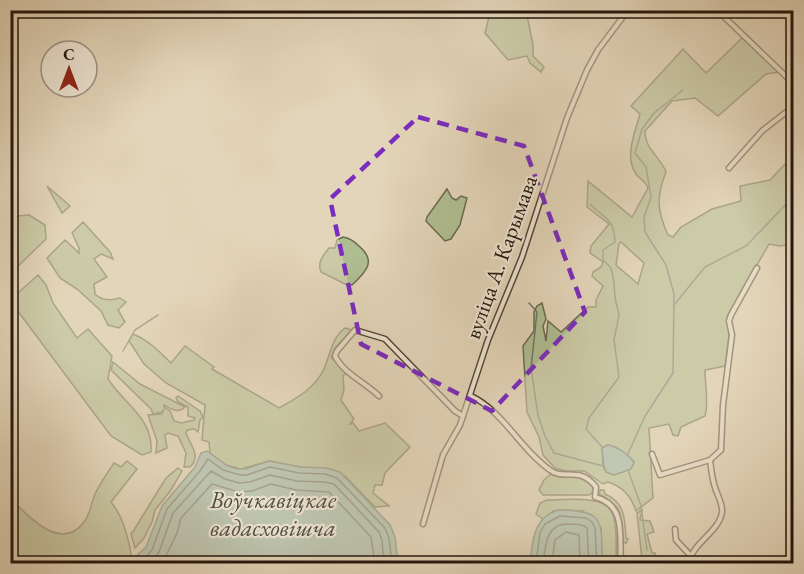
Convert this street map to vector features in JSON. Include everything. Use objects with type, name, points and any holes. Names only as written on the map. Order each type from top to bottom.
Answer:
[{"type":"street","name":"вуліца А. Карымава","points":[[423,524],[443,455],[471,396],[488,339],[522,257],[567,118],[598,50],[628,10]]},
{"type":"street","points":[[717,10],[794,84]]},
{"type":"street","points":[[729,168],[762,131],[794,106]]},
{"type":"street","points":[[652,454],[660,475],[710,460],[721,450],[723,405],[732,335],[729,321],[758,268]]},
{"type":"street","points":[[379,396],[365,383],[358,381],[335,356],[356,330],[385,339],[455,411],[463,416]]},
{"type":"street","points":[[471,396],[491,409],[551,471],[579,474],[594,484],[595,497],[608,502],[617,513],[621,564]]},
{"type":"street","points":[[689,564],[690,555],[711,531],[722,509],[714,484],[710,460]]},
{"type":"street","points":[[675,530],[676,540],[690,555]]},
{"type":"highlighted area","points":[[418,117],[524,146],[585,312],[492,411],[361,344],[330,199]]},
{"type":"shaded area","points":[[498,11],[512,11],[527,15],[533,56],[544,67],[541,72],[530,63],[527,56],[508,60],[485,33],[489,17]]},
{"type":"shaded area","points":[[743,37],[780,72],[766,74],[718,116],[695,98],[672,101],[645,131],[647,143],[666,172],[659,204],[668,235],[673,237],[681,227],[712,209],[741,201],[740,186],[770,180],[787,162],[793,164],[793,233],[786,245],[769,244],[727,317],[729,335],[725,366],[705,370],[707,400],[705,416],[681,427],[678,436],[673,435],[669,424],[649,428],[653,498],[636,511],[632,501],[622,489],[608,482],[603,484],[584,471],[566,471],[555,468],[543,455],[539,437],[527,412],[523,346],[534,331],[534,312],[542,303],[546,319],[543,326],[546,341],[548,321],[561,332],[588,307],[596,307],[596,300],[603,286],[592,276],[603,262],[590,253],[591,246],[609,224],[587,207],[588,181],[632,217],[648,188],[636,174],[631,160],[632,144],[640,114],[631,106],[683,49],[706,73]],"holes":[[[621,242],[644,263],[638,284],[616,265]],[[608,445],[619,449],[632,459],[634,462],[631,469],[614,475],[606,472],[603,466],[602,448]]]},
{"type":"shaded area","points":[[47,186],[70,206],[62,213]]},
{"type":"shaded area","points":[[447,189],[452,198],[456,200],[461,196],[467,198],[460,225],[451,239],[445,241],[426,221]]},
{"type":"shaded area","points":[[29,215],[45,225],[46,239],[11,273],[11,228],[17,216]]},
{"type":"shaded area","points":[[83,222],[110,252],[113,259],[101,254],[94,259],[107,277],[94,284],[95,294],[100,298],[110,300],[120,298],[126,302],[118,310],[125,322],[119,328],[108,325],[101,311],[77,289],[60,278],[47,258],[65,240],[79,253],[72,233]]},
{"type":"shaded area","points":[[343,237],[350,239],[364,251],[368,262],[362,276],[352,285],[321,272],[320,268],[320,262],[329,248],[335,248],[337,240]]},
{"type":"shaded area","points":[[38,275],[46,285],[53,303],[77,338],[88,329],[112,356],[108,379],[143,421],[151,440],[151,452],[142,455],[111,436],[11,302],[11,299]]},
{"type":"shaded area","points":[[345,328],[352,330],[335,348],[331,357],[347,372],[343,376],[344,390],[341,400],[354,419],[350,424],[353,423],[359,431],[385,423],[410,447],[385,473],[382,485],[375,485],[373,493],[389,506],[375,507],[345,476],[333,470],[269,461],[241,469],[226,465],[210,453],[209,442],[202,440],[205,405],[166,383],[144,364],[129,341],[133,334],[138,336],[171,363],[185,346],[214,367],[212,369],[279,408],[299,397],[320,376],[334,341]]},
{"type":"shaded area","points":[[113,362],[140,384],[185,407],[177,410],[164,405],[170,411],[174,421],[181,423],[195,418],[188,416],[188,407],[178,402],[176,398],[178,396],[200,411],[203,417],[200,420],[198,432],[194,429],[187,430],[186,433],[195,455],[190,467],[184,467],[186,453],[178,436],[168,433],[165,435],[167,448],[156,453],[157,441],[148,415],[162,414],[164,409],[162,412],[153,414],[151,409],[111,370]]},
{"type":"shaded area","points":[[127,461],[137,469],[111,502],[119,514],[128,538],[132,561],[129,564],[11,563],[10,498],[35,522],[45,528],[55,533],[65,534],[75,531],[84,522],[96,492],[114,463],[121,467]]},
{"type":"shaded area","points":[[178,468],[182,471],[155,510],[144,538],[135,548],[131,534],[166,478]]},
{"type":"shaded area","points":[[551,474],[584,479],[593,487],[592,493],[589,495],[543,495],[539,490],[544,480]]},
{"type":"shaded area","points":[[600,490],[604,490],[605,494],[612,497],[623,512],[628,539],[626,543],[623,542],[620,513],[613,503],[599,494]]},
{"type":"shaded area","points":[[582,499],[606,506],[611,511],[615,522],[616,563],[602,563],[601,528],[583,511],[553,511],[543,519],[536,514],[540,503],[547,500]]},
{"type":"shaded area","points":[[642,510],[640,520],[650,521],[654,532],[647,534],[652,553],[655,553],[658,563],[655,563],[653,558],[648,559],[651,563],[640,563],[642,559],[637,513]]},
{"type":"water","points":[[608,445],[619,449],[632,459],[634,462],[631,469],[614,475],[606,472],[602,448]]},
{"type":"water","name":"Воўчкавіцкае вадасховішча","points":[[207,451],[226,465],[236,469],[246,469],[269,461],[300,467],[326,468],[340,472],[390,525],[395,537],[398,563],[129,563],[146,547],[162,506],[195,467],[201,453]]},
{"type":"water","points":[[559,510],[586,513],[598,522],[602,538],[602,563],[530,563],[533,538],[539,524],[551,513]]},
{"type":"waterway","points":[[627,456],[645,416],[673,373],[674,294],[666,265],[645,232],[644,217],[651,197],[646,167],[635,153],[642,129],[654,113],[683,90]]},
{"type":"waterway","points":[[674,305],[705,267],[746,246],[794,196]]},
{"type":"waterway","points":[[590,204],[611,223],[613,228],[615,242],[603,250],[603,260],[611,268],[619,315],[614,340],[619,377],[589,418],[586,429],[603,448]]},
{"type":"waterway","points":[[529,303],[537,312],[531,368],[538,415],[545,436],[554,453],[603,466]]},
{"type":"waterway","points":[[123,351],[135,330],[158,315]]},
{"type":"waterway","points":[[628,470],[641,506],[647,550]]}]
